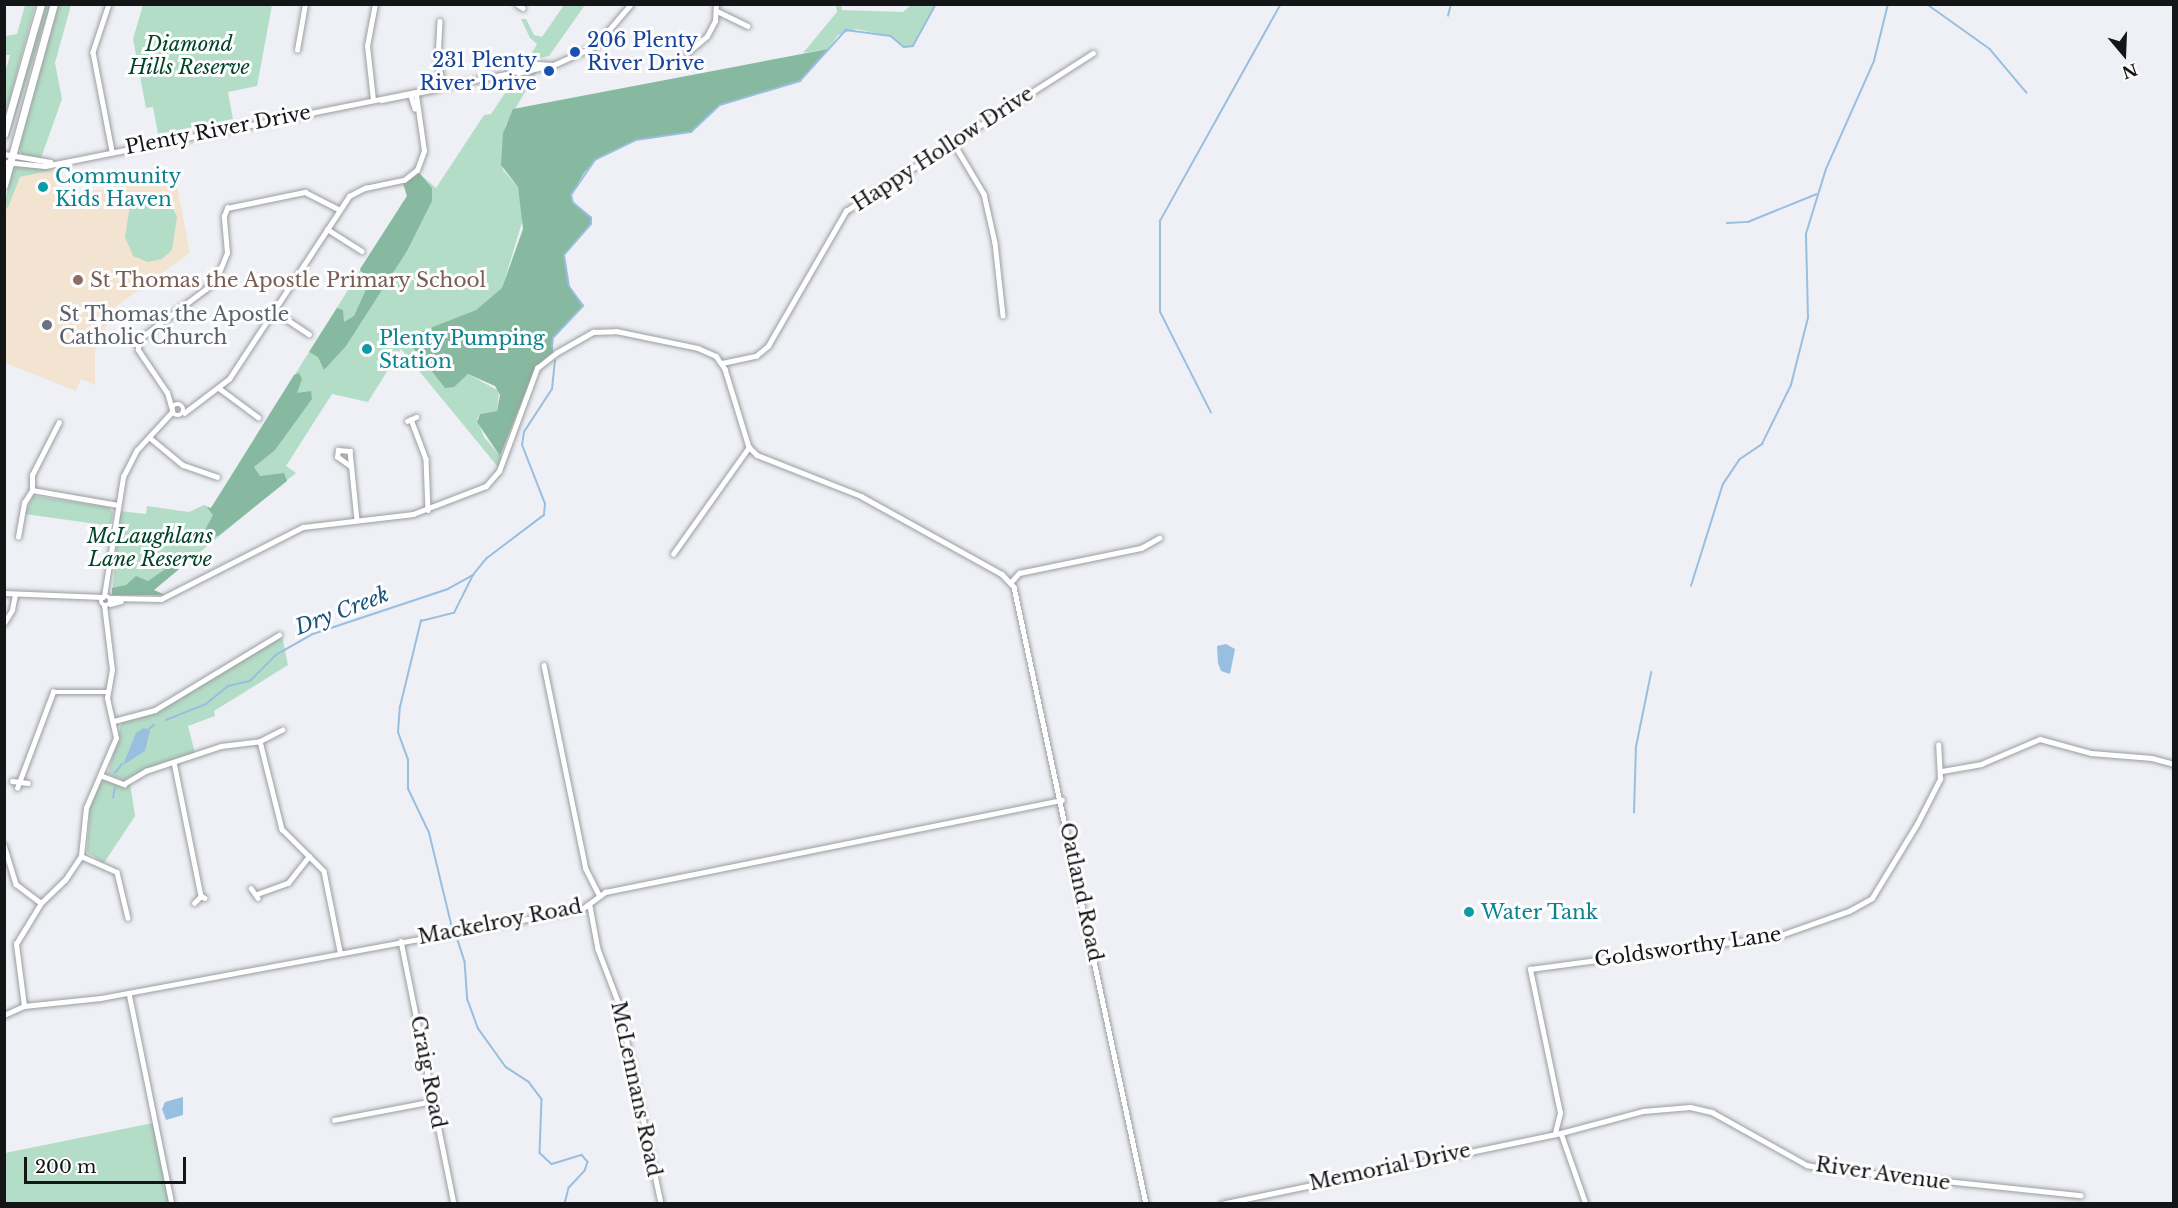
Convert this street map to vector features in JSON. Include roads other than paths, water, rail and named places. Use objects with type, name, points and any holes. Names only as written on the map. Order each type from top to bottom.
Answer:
[{"type":"main road","points":[[4,134],[41,4]]},
{"type":"main road","points":[[4,185],[9,160],[54,4]]},
{"type":"street","points":[[109,4],[93,52],[112,151]]},
{"type":"street","points":[[297,50],[305,4]]},
{"type":"street","points":[[373,100],[367,46],[375,4]]},
{"type":"street","points":[[517,4],[523,8]]},
{"type":"street","name":"Plenty River Drive","points":[[4,154],[9,160],[64,160],[413,94],[510,73],[528,73],[553,65],[595,46],[631,4]]},
{"type":"street","points":[[687,53],[707,36],[717,11],[716,4]]},
{"type":"street","points":[[717,11],[748,26]]},
{"type":"street","points":[[440,21],[438,59],[443,86]]},
{"type":"street","name":"Happy Hollow Drive","points":[[722,363],[756,356],[768,346],[846,211],[1093,52]]},
{"type":"street","points":[[24,1006],[15,949],[41,903],[65,880],[81,856],[86,808],[116,738],[108,692],[112,670],[105,633],[106,601],[118,505],[127,468],[149,437],[160,427],[219,388],[274,311],[339,209],[359,190],[404,180],[415,172],[424,151],[413,94]]},
{"type":"street","points":[[953,142],[984,194],[995,243],[1003,316]]},
{"type":"street","points":[[182,405],[167,393],[139,352],[138,340],[206,289],[218,275],[226,254],[224,216],[227,208],[306,192],[339,209]]},
{"type":"street","points":[[327,229],[362,251]]},
{"type":"street","points":[[274,311],[309,334]]},
{"type":"street","points":[[4,593],[106,601],[164,598],[303,527],[428,510],[494,480],[537,369],[587,334],[609,330],[698,348],[722,363],[750,447],[763,458],[861,496],[1011,582],[1019,573],[1141,548],[1159,538]]},
{"type":"street","points":[[219,388],[258,417]]},
{"type":"street","points":[[167,393],[172,411]]},
{"type":"street","points":[[160,427],[172,411],[182,405],[207,398]]},
{"type":"street","points":[[181,414],[182,405]]},
{"type":"street","points":[[172,411],[181,414]]},
{"type":"street","points":[[412,419],[426,459],[428,510]]},
{"type":"street","points":[[18,537],[24,503],[32,490],[32,475],[59,422]]},
{"type":"street","points":[[149,437],[183,465],[217,477]]},
{"type":"street","points":[[673,554],[750,447]]},
{"type":"street","points":[[351,467],[357,519]]},
{"type":"street","points":[[32,490],[118,505]]},
{"type":"street","name":"Oatland Road","points":[[1011,582],[1020,606],[1146,1203]]},
{"type":"street","points":[[4,623],[15,594]]},
{"type":"street","points":[[114,720],[156,710],[279,636]]},
{"type":"street","points":[[544,665],[586,869],[599,894]]},
{"type":"street","points":[[17,788],[53,692],[108,692]]},
{"type":"street","points":[[100,775],[124,784],[174,762],[221,747],[260,741],[282,730]]},
{"type":"street","points":[[1938,745],[1942,771],[1981,764],[2040,739],[2091,753],[2152,758],[2174,764]]},
{"type":"street","points":[[260,741],[279,823],[291,841],[324,871],[340,951]]},
{"type":"street","points":[[174,762],[203,897],[194,903]]},
{"type":"street","name":"Goldsworthy Lane","points":[[1558,1133],[1560,1113],[1530,969],[1778,936],[1850,911],[1872,898],[1917,824],[1942,771]]},
{"type":"street","points":[[12,781],[20,780],[28,783]]},
{"type":"street","name":"Mackelroy Road","points":[[4,1015],[24,1006],[129,993],[340,951],[590,906],[599,894],[1062,800]]},
{"type":"street","points":[[4,845],[16,884],[41,903]]},
{"type":"street","points":[[81,856],[117,872],[128,919]]},
{"type":"street","points":[[251,888],[257,896],[288,883],[309,856]]},
{"type":"street","name":"McLennans Road","points":[[590,906],[598,949],[620,1004],[661,1203]]},
{"type":"street","name":"Craig Road","points":[[401,941],[454,1203]]},
{"type":"street","points":[[129,993],[172,1203]]},
{"type":"street","points":[[334,1120],[434,1101]]},
{"type":"street","name":"River Avenue","points":[[1558,1133],[1643,1111],[1690,1107],[1712,1112],[1807,1165],[2081,1195]]},
{"type":"street","points":[[1558,1133],[1586,1203]]},
{"type":"street","name":"Memorial Drive","points":[[1221,1203],[1558,1133]]},
{"type":"water","points":[[1226,644],[1235,649],[1230,674],[1221,671],[1218,663],[1217,646]]},
{"type":"water","points":[[144,728],[150,730],[145,751],[123,765],[136,733]]},
{"type":"water","points":[[183,1097],[183,1115],[166,1120],[162,1109],[165,1102]]},
{"type":"waterway","name":"Dry Creek","points":[[552,347],[553,338],[583,306],[569,287],[564,255],[591,224],[591,218],[573,203],[571,195],[595,160],[636,140],[691,132],[720,105],[800,81],[846,30],[891,36],[904,47],[913,46],[936,4]]},
{"type":"waterway","points":[[1211,413],[1160,312],[1160,221],[1281,4]]},
{"type":"waterway","points":[[1448,16],[1451,4]]},
{"type":"waterway","points":[[1691,586],[1723,484],[1740,459],[1762,444],[1791,385],[1808,318],[1806,234],[1826,169],[1874,61],[1888,4]]},
{"type":"waterway","points":[[1927,4],[1990,49],[2027,93]]},
{"type":"waterway","points":[[1727,223],[1748,222],[1817,194]]},
{"type":"waterway","name":"Dry Creek","points":[[452,928],[429,833],[408,789],[408,760],[398,733],[400,707],[421,621],[454,613],[473,575],[487,558],[544,515],[545,504],[522,445],[524,432],[552,389],[555,361]]},
{"type":"waterway","name":"Dry Creek","points":[[166,720],[206,704],[228,686],[250,681],[276,655],[313,634],[448,589],[473,575]]},
{"type":"waterway","points":[[1634,813],[1636,747],[1651,673]]},
{"type":"waterway","name":"Dry Creek","points":[[149,729],[154,725]]},
{"type":"waterway","name":"Dry Creek","points":[[115,773],[122,764]]},
{"type":"waterway","name":"Dry Creek","points":[[113,798],[115,788]]},
{"type":"waterway","name":"Dry Creek","points":[[457,937],[465,961],[468,1000],[478,1028],[506,1067],[529,1082],[542,1099],[540,1153],[552,1164],[582,1155],[588,1162],[585,1171],[569,1188],[565,1204]]},
{"type":"place","name":"206 Plenty River Drive","points":[[575,52]]},
{"type":"place","name":"231 Plenty River Drive","points":[[549,71]]},
{"type":"place","name":"Community Kids Haven","points":[[43,187]]},
{"type":"place","name":"St Thomas the Apostle Primary School","points":[[78,280]]},
{"type":"place","name":"St Thomas the Apostle Catholic Church","points":[[47,325]]},
{"type":"place","name":"Plenty Pumping Station","points":[[367,349]]},
{"type":"place","name":"Water Tank","points":[[1469,912]]},
{"type":"park label","name":"Diamond Hills Reserve","points":[[189,56]]},
{"type":"park label","name":"McLaughlans Lane Reserve","points":[[150,548]]}]
